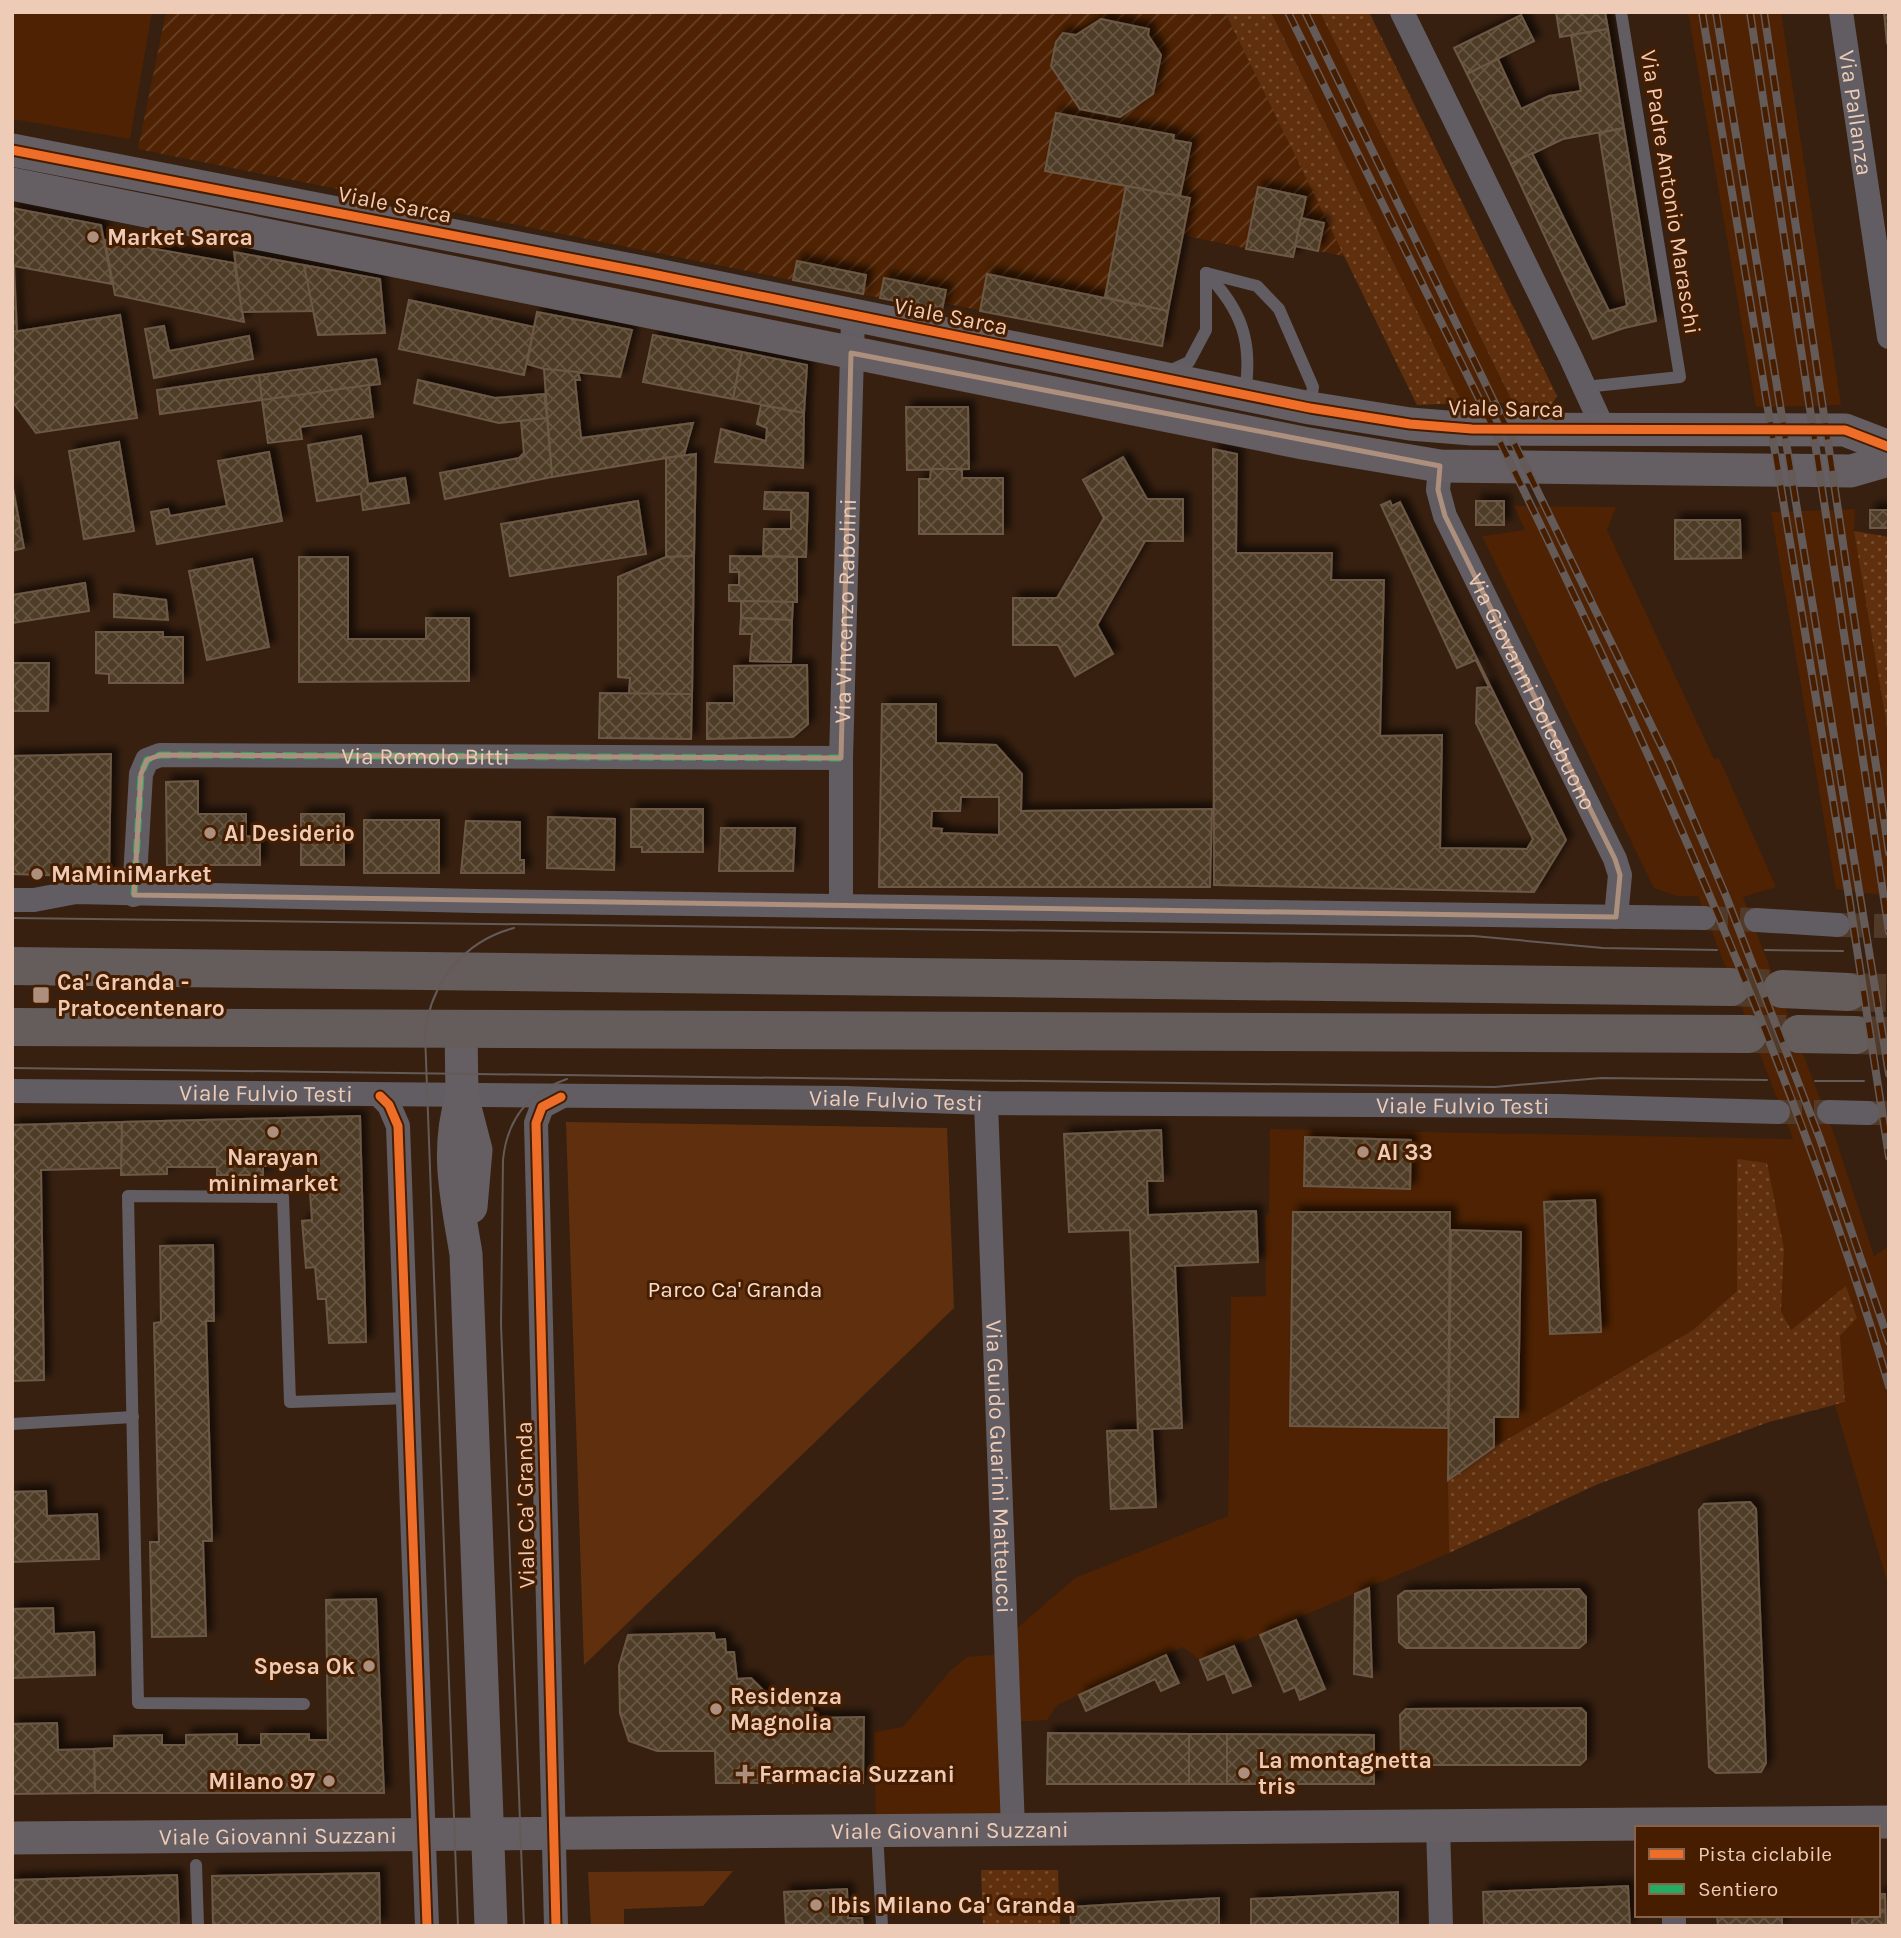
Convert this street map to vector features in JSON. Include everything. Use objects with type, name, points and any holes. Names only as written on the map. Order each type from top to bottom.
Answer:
[{"type":"main road","points":[[12,967],[985,981],[1731,987]]},
{"type":"main road","points":[[460,972],[461,1029]]},
{"type":"main road","points":[[1782,989],[1848,992]]},
{"type":"main road","points":[[12,1027],[1748,1034]]},
{"type":"main road","points":[[1799,1034],[1855,1035]]},
{"type":"street","points":[[1402,12],[1585,387],[1598,417],[1599,430]]},
{"type":"street","name":"Via Pallanza","points":[[1841,12],[1889,337]]},
{"type":"street","name":"Viale Sarca","points":[[12,150],[643,292],[850,353],[1240,412],[1306,426],[1440,466],[1852,471],[1889,460]]},
{"type":"street","name":"Viale Sarca","points":[[12,184],[643,292],[853,317],[1158,377],[1240,412]]},
{"type":"street","name":"Via Vincenzo Rabolini","points":[[841,905],[841,758],[853,317]]},
{"type":"street","name":"Viale Sarca","points":[[1306,426],[1410,424],[1472,429],[1845,430],[1889,447]]},
{"type":"street","name":"Via Giovanni Dolcebuono","points":[[1440,466],[1438,490],[1445,516],[1615,859],[1620,875],[1616,917]]},
{"type":"street","name":"Via Romolo Bitti","points":[[134,895],[141,774],[148,760],[160,755],[841,758]]},
{"type":"street","points":[[12,900],[34,900],[76,892],[1704,918]]},
{"type":"street","points":[[1756,920],[1838,925]]},
{"type":"street","points":[[461,1029],[462,1097],[454,1123],[452,1164],[466,1254],[491,1926]]},
{"type":"street","name":"Viale Fulvio Testi","points":[[12,1091],[462,1097],[845,1098],[985,1103],[1546,1106],[1778,1112]]},
{"type":"street","points":[[380,1096],[389,1105],[398,1126],[427,1926]]},
{"type":"street","name":"Viale Ca' Granda","points":[[556,1926],[536,1123],[542,1107],[561,1097]]},
{"type":"street","name":"Via Guido Guarini Matteucci","points":[[985,1103],[1013,1829]]},
{"type":"street","points":[[1829,1112],[1868,1113]]},
{"type":"street","name":"Viale Giovanni Suzzani","points":[[12,1838],[1671,1826],[1889,1822]]},
{"type":"street","points":[[1438,1826],[1441,1926]]},
{"type":"lane","name":"Via Padre Antonio Maraschi","points":[[1621,12],[1680,377]]},
{"type":"lane","points":[[1158,377],[1189,362],[1206,330],[1206,273]]},
{"type":"lane","points":[[1206,273],[1225,293],[1245,330],[1248,374],[1240,412]]},
{"type":"lane","points":[[1206,273],[1257,286],[1279,309],[1312,387],[1306,426]]},
{"type":"lane","name":"Viale Sarca","points":[[1585,387],[1680,377]]},
{"type":"lane","points":[[304,1704],[138,1703],[128,1196],[283,1197],[290,1402],[409,1398]]},
{"type":"lane","points":[[12,1424],[133,1417]]},
{"type":"lane","points":[[877,1831],[882,1926]]},
{"type":"lane","points":[[196,1865],[198,1926]]},
{"type":"highlighted area","points":[[851,353],[1440,466],[1438,490],[1445,516],[1615,859],[1620,875],[1616,917],[134,895],[141,774],[147,760],[160,755],[841,758]]},
{"type":"shaded area","points":[[12,12],[152,12],[130,139],[12,119]]},
{"type":"shaded area","points":[[166,12],[1225,12],[1347,257],[1296,246],[1293,257],[1282,256],[1183,235],[1162,346],[943,303],[942,310],[138,149]]},
{"type":"shaded area","points":[[1271,12],[1320,12],[1513,403],[1462,403]]},
{"type":"shaded area","points":[[1688,12],[1781,12],[1841,405],[1756,407]]},
{"type":"shaded area","points":[[1514,506],[1616,507],[1607,530],[1714,759],[1719,758],[1776,887],[1743,897],[1836,1140],[1874,1256],[1889,1246],[1889,1588],[1835,1405],[1845,1402],[1840,1336],[1857,1318],[1846,1287],[1791,1330],[1781,1311],[1784,1249],[1737,1159],[1737,1291],[1693,1330],[1494,1447],[1448,1480],[1449,1553],[1200,1660],[1183,1647],[1057,1705],[1047,1720],[1012,1722],[1009,1635],[1075,1578],[1228,1516],[1231,1297],[1266,1296],[1265,1217],[1269,1213],[1270,1129],[1793,1139],[1698,896],[1676,896],[1654,888],[1482,536],[1525,530]]},
{"type":"shaded area","points":[[1855,509],[1854,531],[1889,739],[1889,896],[1836,889],[1771,512]]},
{"type":"shaded area","points":[[1002,1654],[1009,1828],[876,1827],[874,1732],[903,1727],[950,1671],[967,1657]]},
{"type":"green space","points":[[1225,12],[1271,12],[1462,403],[1417,405]]},
{"type":"green space","points":[[1320,12],[1369,12],[1557,396],[1550,407],[1513,403]]},
{"type":"green space","points":[[1854,531],[1889,537],[1889,739]]},
{"type":"green space","name":"Parco Ca' Granda","points":[[566,1122],[947,1128],[954,1308],[584,1665]]},
{"type":"green space","points":[[1737,1159],[1767,1163],[1784,1249],[1781,1311],[1791,1330],[1846,1286],[1857,1318],[1840,1336],[1845,1402],[1769,1422],[1598,1484],[1449,1553],[1448,1480],[1494,1447],[1693,1330],[1737,1291]]},
{"type":"green space","points":[[981,1870],[1058,1870],[1060,1926],[983,1926]]},
{"type":"green space","points":[[733,1871],[703,1906],[624,1909],[624,1926],[591,1926],[588,1872]]},
{"type":"building","points":[[1556,12],[1605,12],[1608,29],[1560,37]]},
{"type":"building","points":[[1884,12],[1889,12],[1887,43]]},
{"type":"building","points":[[1521,15],[1534,41],[1467,74],[1454,48]]},
{"type":"building","points":[[1101,19],[1149,29],[1148,35],[1161,55],[1153,94],[1120,117],[1080,109],[1051,66],[1056,42],[1063,33],[1076,35]]},
{"type":"building","points":[[1608,29],[1624,128],[1563,139],[1511,164],[1467,74],[1498,59],[1521,109],[1549,96],[1581,91],[1571,35]]},
{"type":"building","points":[[1056,113],[1174,135],[1173,140],[1191,143],[1180,196],[1045,171]]},
{"type":"building","points":[[1624,128],[1656,321],[1593,339],[1511,164],[1532,153],[1609,311],[1627,306],[1599,133]]},
{"type":"building","points":[[1126,186],[1190,198],[1168,311],[1105,297]]},
{"type":"building","points":[[1258,187],[1306,197],[1293,257],[1246,249]]},
{"type":"building","points":[[12,208],[101,225],[112,284],[14,266],[17,333],[12,332]]},
{"type":"building","points":[[1301,218],[1324,223],[1318,251],[1295,246]]},
{"type":"building","points":[[105,240],[234,263],[244,322],[115,295]]},
{"type":"building","points":[[234,252],[304,265],[314,311],[242,312]]},
{"type":"building","points":[[797,261],[866,275],[863,294],[793,280]]},
{"type":"building","points":[[304,265],[380,279],[385,333],[318,335]]},
{"type":"building","points":[[987,274],[1168,311],[1162,346],[980,311]]},
{"type":"building","points":[[884,278],[946,290],[942,310],[880,298]]},
{"type":"building","points":[[409,300],[534,327],[524,375],[399,349]]},
{"type":"building","points":[[537,312],[632,330],[620,377],[544,369],[527,364]]},
{"type":"building","points":[[120,315],[137,418],[36,433],[12,401],[12,332]]},
{"type":"building","points":[[164,326],[169,351],[249,336],[253,359],[154,378],[145,329]]},
{"type":"building","points":[[653,335],[742,352],[733,399],[643,382]]},
{"type":"building","points":[[742,352],[807,365],[804,413],[733,399]]},
{"type":"building","points":[[376,359],[380,384],[262,400],[259,375]]},
{"type":"building","points":[[544,369],[578,372],[580,380],[575,380],[581,438],[693,423],[684,455],[552,477]]},
{"type":"building","points":[[259,375],[262,400],[160,414],[157,390]]},
{"type":"building","points":[[418,380],[495,398],[544,394],[547,418],[499,423],[414,403]]},
{"type":"building","points":[[369,385],[373,417],[300,427],[302,439],[268,443],[262,400]]},
{"type":"building","points":[[761,405],[804,413],[803,468],[715,462],[721,429],[766,441],[767,428],[757,424]]},
{"type":"building","points":[[906,407],[968,407],[969,469],[907,470]]},
{"type":"building","points":[[547,418],[552,477],[445,499],[440,473],[519,458],[524,453],[521,421]]},
{"type":"building","points":[[361,436],[368,484],[405,478],[409,503],[363,510],[361,494],[317,501],[308,445]]},
{"type":"building","points":[[119,442],[134,531],[84,539],[69,451]]},
{"type":"building","points":[[1213,449],[1237,454],[1236,553],[1332,553],[1331,580],[1384,580],[1380,736],[1442,735],[1440,848],[1527,849],[1533,839],[1476,723],[1477,688],[1489,687],[1476,660],[1457,668],[1381,505],[1390,501],[1392,506],[1400,502],[1566,840],[1534,892],[1214,885]]},
{"type":"building","points":[[269,452],[282,521],[157,544],[151,512],[168,509],[170,516],[227,506],[218,461]]},
{"type":"building","points":[[696,454],[694,556],[666,557],[666,458]]},
{"type":"building","points":[[1123,457],[1147,499],[1183,499],[1183,541],[1145,541],[1097,625],[1113,654],[1075,676],[1058,645],[1013,645],[1013,598],[1057,598],[1104,518],[1083,480]]},
{"type":"building","points":[[931,469],[962,469],[962,478],[1003,478],[1003,534],[919,534],[919,479],[930,479]]},
{"type":"building","points":[[12,483],[24,548],[12,551]]},
{"type":"building","points":[[765,492],[808,493],[806,557],[763,556],[764,529],[791,529],[791,510],[764,509]]},
{"type":"building","points":[[638,501],[646,554],[510,576],[501,524]]},
{"type":"building","points":[[1476,501],[1504,501],[1504,525],[1476,525]]},
{"type":"building","points":[[1870,510],[1889,510],[1889,528],[1870,528]]},
{"type":"building","points":[[1675,520],[1740,520],[1741,558],[1675,559]]},
{"type":"building","points":[[694,556],[692,694],[629,694],[630,678],[618,677],[618,577],[666,557]]},
{"type":"building","points":[[730,556],[797,557],[797,602],[729,601],[729,585],[739,585],[739,572],[730,572]]},
{"type":"building","points":[[299,557],[348,557],[348,639],[426,639],[426,618],[469,618],[469,681],[299,682]]},
{"type":"building","points":[[252,559],[269,647],[207,660],[189,571]]},
{"type":"building","points":[[85,583],[89,611],[12,623],[12,595]]},
{"type":"building","points":[[114,594],[166,600],[168,620],[114,617]]},
{"type":"building","points":[[741,601],[793,602],[792,620],[741,618]]},
{"type":"building","points":[[741,618],[792,620],[791,662],[750,661],[752,634],[740,634]]},
{"type":"building","points":[[96,632],[163,632],[163,637],[183,637],[183,683],[109,683],[109,674],[96,673]]},
{"type":"building","points":[[12,663],[49,663],[48,711],[12,711]]},
{"type":"building","points":[[807,665],[808,724],[793,737],[707,739],[707,703],[734,703],[734,666]]},
{"type":"building","points":[[600,693],[692,694],[691,739],[599,738]]},
{"type":"building","points":[[882,704],[936,704],[936,743],[996,745],[1022,774],[1021,811],[1212,809],[1210,887],[879,887]],"holes":[[[961,797],[999,797],[999,835],[941,833],[942,829],[931,828],[932,811],[960,811]]]},
{"type":"building","points":[[111,754],[109,877],[12,874],[12,756]]},
{"type":"building","points":[[198,781],[198,814],[246,814],[246,836],[260,837],[260,865],[167,865],[166,782]]},
{"type":"building","points":[[631,809],[703,809],[703,852],[642,852],[642,847],[631,847]]},
{"type":"building","points":[[301,814],[344,814],[344,865],[301,865]]},
{"type":"building","points":[[548,817],[615,819],[614,870],[547,868]]},
{"type":"building","points":[[364,820],[439,820],[439,873],[364,873]]},
{"type":"building","points":[[466,821],[520,822],[520,860],[524,860],[524,873],[461,873]]},
{"type":"building","points":[[721,828],[795,828],[793,871],[719,871]]},
{"type":"building","points":[[360,1116],[366,1342],[329,1343],[326,1299],[318,1299],[315,1267],[306,1268],[302,1221],[312,1220],[308,1166],[263,1166],[263,1175],[217,1175],[217,1167],[167,1167],[167,1174],[121,1175],[122,1122]]},
{"type":"building","points":[[122,1122],[121,1168],[41,1170],[44,1380],[12,1381],[12,1125]]},
{"type":"building","points":[[1161,1130],[1163,1181],[1147,1181],[1148,1215],[1256,1211],[1258,1262],[1175,1266],[1182,1428],[1152,1429],[1156,1507],[1111,1509],[1107,1431],[1138,1430],[1130,1230],[1069,1232],[1064,1134]]},
{"type":"building","points":[[1305,1137],[1411,1140],[1410,1189],[1304,1186]]},
{"type":"building","points":[[1595,1200],[1601,1332],[1550,1334],[1544,1202]]},
{"type":"building","points":[[1293,1212],[1450,1212],[1448,1428],[1290,1426]]},
{"type":"building","points":[[1451,1230],[1521,1232],[1518,1417],[1494,1417],[1494,1447],[1448,1480]]},
{"type":"building","points":[[213,1245],[214,1321],[206,1321],[212,1541],[203,1541],[206,1636],[152,1637],[150,1542],[159,1542],[154,1323],[161,1322],[160,1246]]},
{"type":"building","points":[[46,1491],[47,1516],[97,1514],[99,1559],[12,1562],[12,1492]]},
{"type":"building","points":[[1750,1502],[1756,1509],[1766,1763],[1761,1772],[1716,1773],[1709,1767],[1699,1510],[1704,1504]]},
{"type":"building","points":[[1369,1588],[1372,1677],[1354,1674],[1355,1594]]},
{"type":"building","points":[[1579,1589],[1586,1597],[1586,1642],[1579,1648],[1406,1648],[1399,1642],[1398,1596],[1405,1591]]},
{"type":"building","points":[[376,1599],[384,1793],[95,1793],[94,1749],[114,1748],[114,1736],[162,1735],[162,1745],[186,1745],[186,1735],[237,1734],[237,1745],[261,1745],[261,1734],[309,1734],[309,1740],[328,1740],[326,1600]]},
{"type":"building","points":[[53,1608],[54,1634],[94,1632],[95,1675],[12,1678],[12,1609]]},
{"type":"building","points":[[1296,1620],[1325,1689],[1300,1700],[1295,1687],[1284,1692],[1260,1635]]},
{"type":"building","name":"Residenza Magnolia","points":[[714,1633],[715,1640],[725,1639],[726,1652],[734,1652],[737,1679],[751,1678],[769,1696],[770,1704],[812,1703],[813,1718],[864,1717],[863,1783],[716,1783],[715,1751],[657,1751],[629,1741],[620,1713],[619,1666],[628,1635]]},
{"type":"building","points":[[1234,1646],[1251,1686],[1233,1693],[1225,1673],[1208,1680],[1200,1660]]},
{"type":"building","points":[[1166,1655],[1179,1683],[1161,1691],[1155,1679],[1086,1711],[1079,1695]]},
{"type":"building","points":[[1581,1708],[1586,1713],[1586,1759],[1580,1765],[1407,1765],[1401,1759],[1400,1715],[1406,1709]]},
{"type":"building","points":[[57,1723],[58,1750],[94,1749],[95,1793],[12,1794],[12,1724]]},
{"type":"building","points":[[1048,1733],[1189,1734],[1189,1784],[1047,1784]]},
{"type":"building","points":[[1189,1734],[1227,1734],[1227,1784],[1189,1784]]},
{"type":"building","points":[[1227,1734],[1374,1735],[1374,1784],[1227,1784]]},
{"type":"building","points":[[379,1873],[380,1925],[213,1926],[212,1876]]},
{"type":"building","points":[[177,1875],[179,1926],[12,1926],[12,1880]]},
{"type":"building","points":[[1628,1886],[1630,1926],[1484,1926],[1483,1892]]},
{"type":"building","name":"Ibis Milano Ca' Granda","points":[[847,1889],[848,1918],[862,1918],[863,1926],[786,1926],[784,1892]]},
{"type":"building","points":[[1398,1892],[1398,1926],[1251,1926],[1251,1899]]},
{"type":"building","points":[[1880,1894],[1885,1894],[1886,1926],[1852,1926],[1852,1917],[1880,1917]]},
{"type":"building","points":[[1219,1898],[1219,1926],[1071,1926],[1070,1907]]},
{"type":"building","points":[[1717,1917],[1782,1917],[1782,1926],[1718,1926]]},
{"type":"tunnel","points":[[1704,918],[1756,920]]},
{"type":"tunnel","points":[[1838,925],[1889,926]]},
{"type":"tunnel","points":[[1731,987],[1782,989]]},
{"type":"tunnel","points":[[1848,992],[1889,993]]},
{"type":"tunnel","points":[[1748,1034],[1799,1034]]},
{"type":"tunnel","points":[[1855,1035],[1889,1036]]},
{"type":"tunnel","points":[[1778,1112],[1829,1112]]},
{"type":"tunnel","points":[[1868,1113],[1889,1113]]},
{"type":"tram line","points":[[12,918],[1474,936],[1603,948],[1717,950]]},
{"type":"tram line","points":[[458,1926],[425,1033],[434,997],[453,966],[465,953],[480,943],[514,928]]},
{"type":"tram line","points":[[1765,950],[1843,951]]},
{"type":"tram line","points":[[12,1068],[1495,1087],[1601,1078],[1767,1080]]},
{"type":"tram line","points":[[524,1926],[501,1324],[503,1160],[509,1132],[522,1109],[542,1091],[567,1079]]},
{"type":"tram line","points":[[1815,1081],[1864,1081]]},
{"type":"railway","points":[[1288,12],[1537,517],[1694,858],[1766,1032],[1831,1207],[1889,1386]]},
{"type":"railway","points":[[1305,12],[1670,764],[1726,896],[1820,1139],[1889,1342]]},
{"type":"railway","points":[[1702,12],[1848,891],[1889,1157]]},
{"type":"railway","points":[[1716,12],[1889,1074]]},
{"type":"railway","points":[[1750,12],[1889,932]]},
{"type":"railway","points":[[1764,12],[1889,853]]},
{"type":"marked path","points":[[134,895],[141,774],[147,760],[160,755],[841,758]]},
{"type":"cycle path","points":[[12,150],[647,273],[1310,408],[1410,424],[1472,429],[1845,430],[1889,447]]},
{"type":"cycle path","points":[[380,1096],[389,1105],[398,1126],[427,1926]]},
{"type":"cycle path","points":[[556,1926],[536,1123],[542,1107],[561,1097]]},
{"type":"place","name":"Market Sarca","points":[[93,237]]},
{"type":"place","name":"Al Desiderio","points":[[210,833]]},
{"type":"place","name":"MaMiniMarket","points":[[37,874]]},
{"type":"place","name":"Ca' Granda - Pratocentenaro","points":[[41,995]]},
{"type":"place","name":"Narayan minimarket","points":[[273,1132]]},
{"type":"place","name":"Al 33","points":[[1363,1152]]},
{"type":"place","name":"Spesa Ok","points":[[369,1666]]},
{"type":"place","name":"Residenza Magnolia","points":[[716,1709]]},
{"type":"place","name":"La montagnetta tris","points":[[1244,1773]]},
{"type":"place","name":"Farmacia Suzzani","points":[[745,1774]]},
{"type":"place","name":"Milano 97","points":[[329,1781]]},
{"type":"place","name":"Ibis Milano Ca' Granda","points":[[816,1905]]}]
